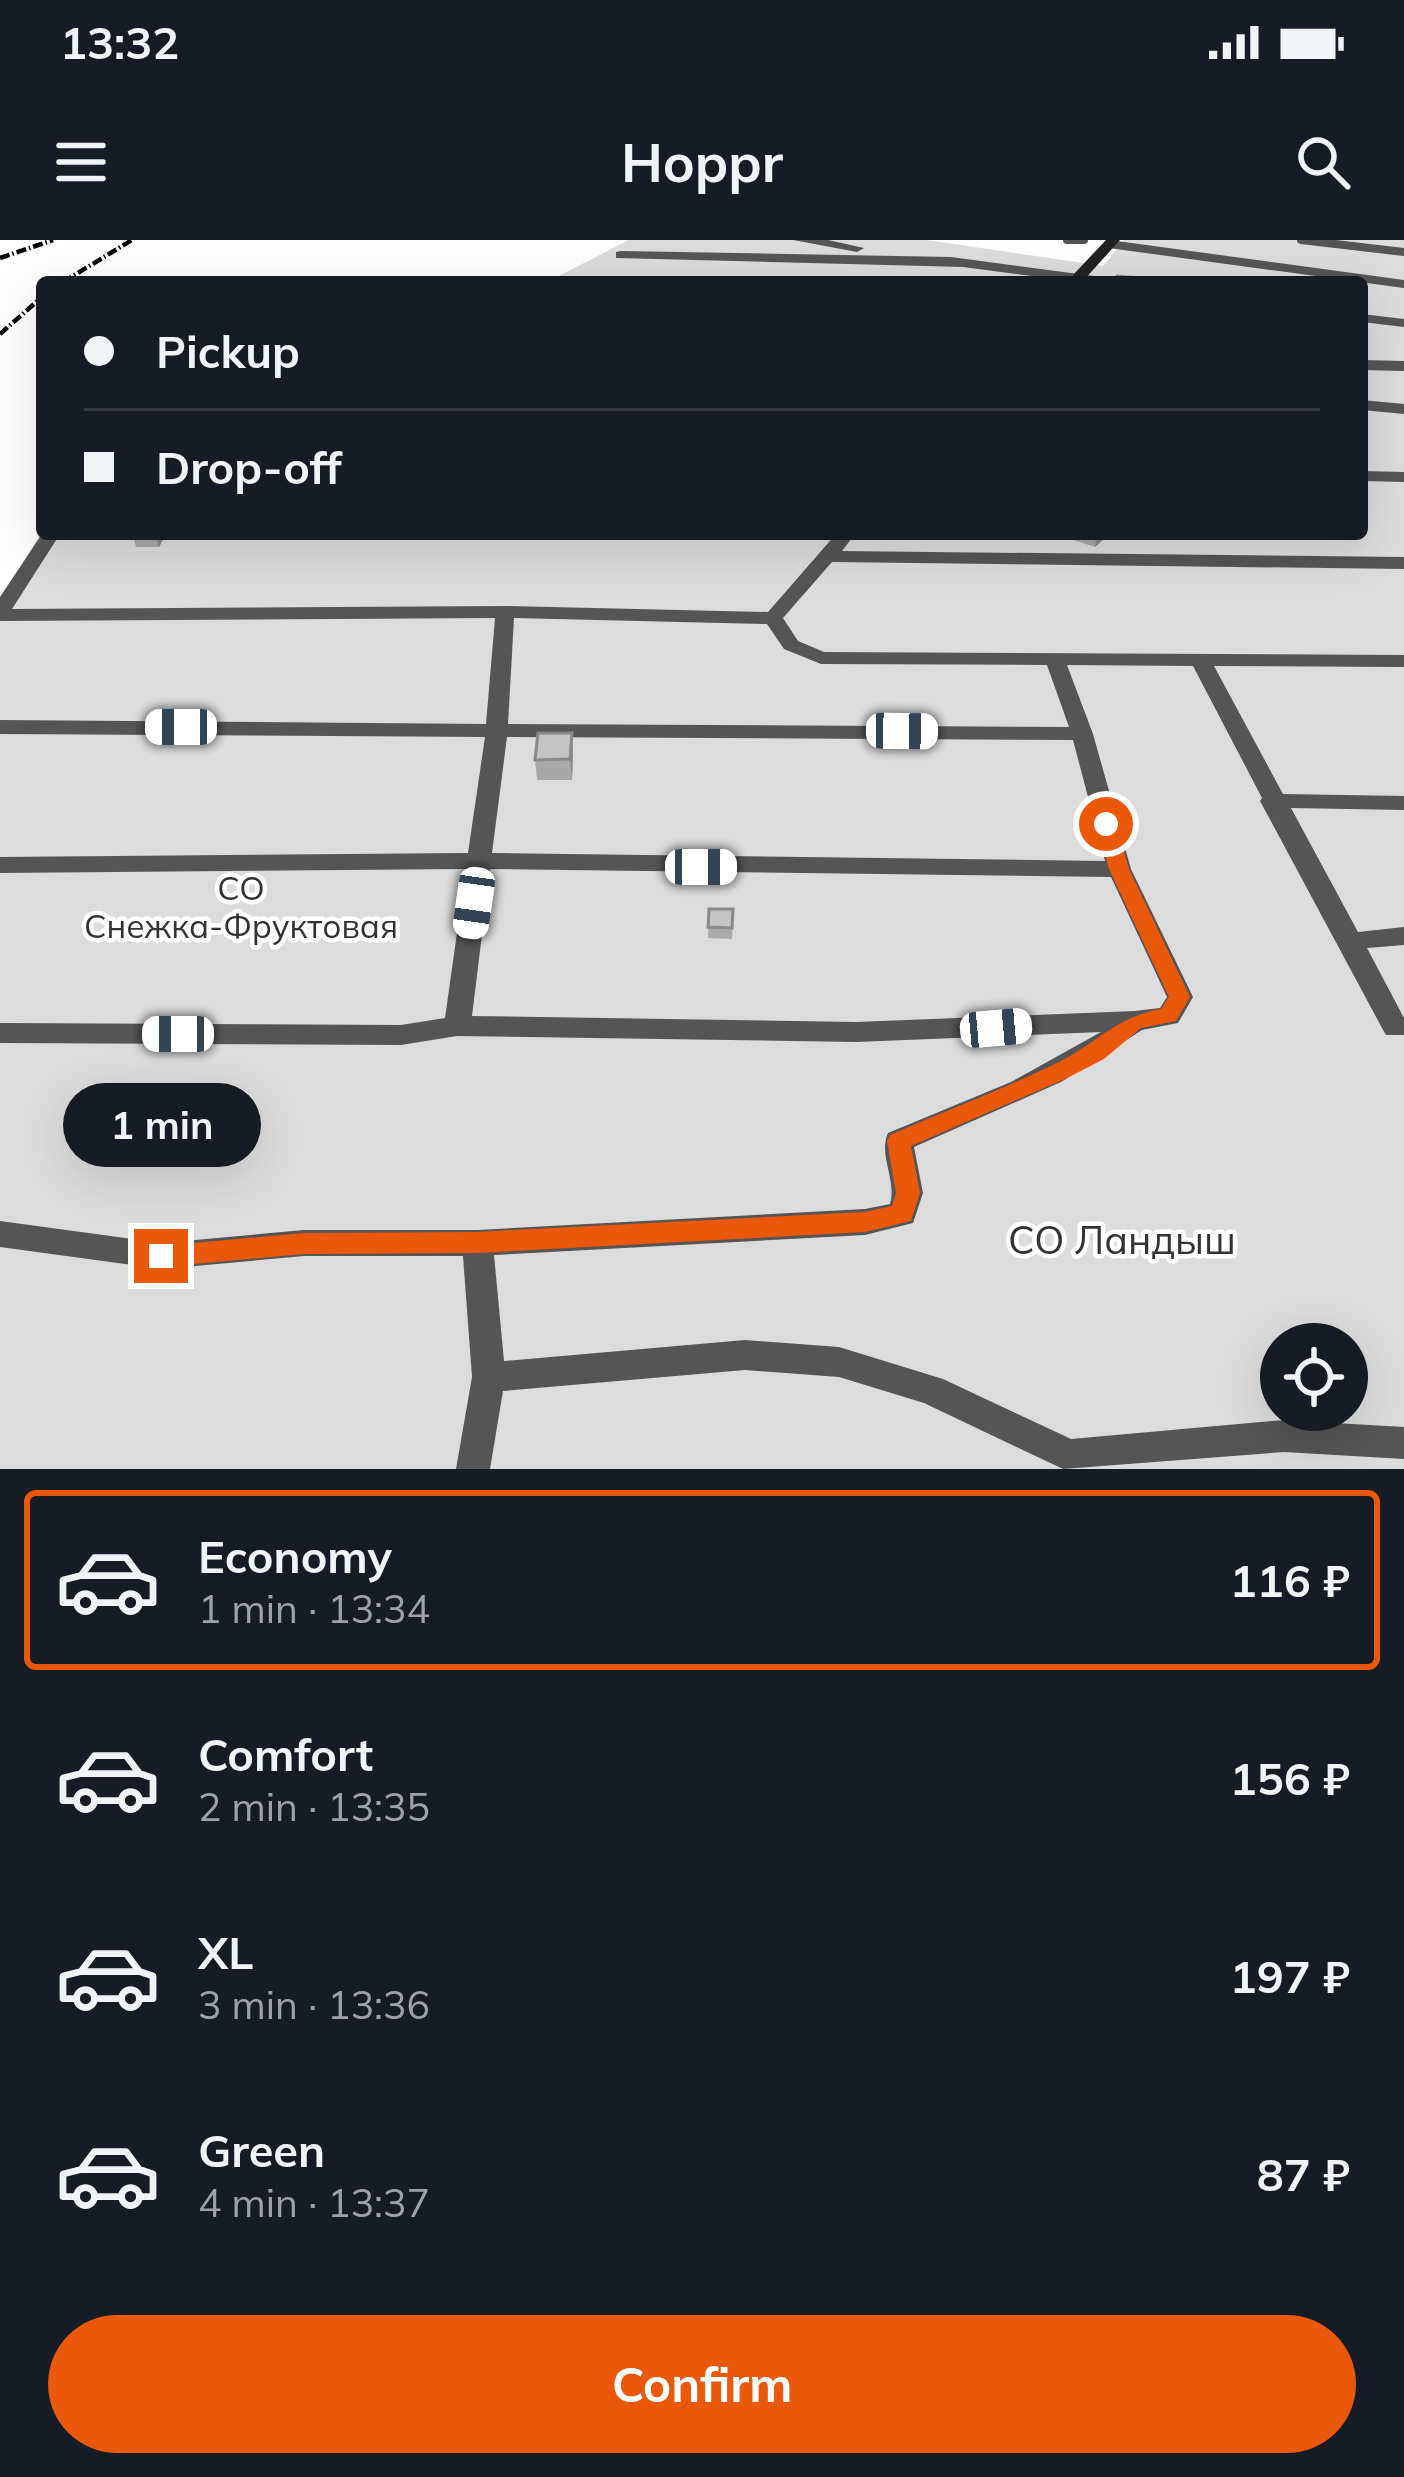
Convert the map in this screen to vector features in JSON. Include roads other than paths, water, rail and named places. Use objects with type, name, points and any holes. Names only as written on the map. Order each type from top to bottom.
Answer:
[{"type":"street","points":[[800,240],[1051,276]]},
{"type":"street","points":[[1080,276],[1111,242]]},
{"type":"street","points":[[621,255],[962,262]]},
{"type":"street","points":[[1368,319],[1404,323]]},
{"type":"street","points":[[1368,365],[1404,366]]},
{"type":"street","points":[[1368,406],[1404,409]]},
{"type":"street","points":[[1368,476],[1404,477]]},
{"type":"street","points":[[0,614],[47,540]]},
{"type":"street","points":[[0,614],[506,612],[773,618],[842,540]]},
{"type":"street","points":[[829,556],[1404,563]]},
{"type":"street","points":[[457,1026],[497,727],[506,612]]},
{"type":"street","points":[[773,618],[791,646],[821,658],[1404,662]]},
{"type":"street","points":[[1201,658],[1272,801],[1353,941],[1396,1028]]},
{"type":"street","points":[[0,1033],[401,1035],[457,1026],[856,1033],[1168,1016],[1180,997],[1119,869],[1082,734],[1055,660]]},
{"type":"street","points":[[0,727],[1082,734]]},
{"type":"street","points":[[1272,801],[1404,803]]},
{"type":"street","points":[[0,865],[480,861],[1119,869]]},
{"type":"street","points":[[1353,941],[1404,936]]},
{"type":"street","points":[[0,1234],[161,1256],[304,1244],[476,1243],[865,1222],[902,1214],[908,1193],[898,1141],[1023,1090],[1096,1053],[1135,1021]]},
{"type":"street","points":[[473,1469],[489,1377],[476,1243]]},
{"type":"street","points":[[489,1377],[746,1355],[839,1362],[931,1390],[1076,1462],[1284,1436],[1404,1443]]},
{"type":"lane","points":[[1067,240],[1084,240]]},
{"type":"lane","points":[[1301,240],[1404,252]]},
{"type":"lane","points":[[1111,242],[1348,276]]},
{"type":"lane","points":[[1368,279],[1404,284]]},
{"type":"railway","points":[[0,258],[53,240]]},
{"type":"railway","points":[[73,276],[132,240]]},
{"type":"railway","points":[[0,334],[36,302]]},
{"type":"park label","name":"СО Снежка-Фруктовая","points":[[241,906]]},
{"type":"park label","name":"СО Ландыш","points":[[1122,1239]]}]
